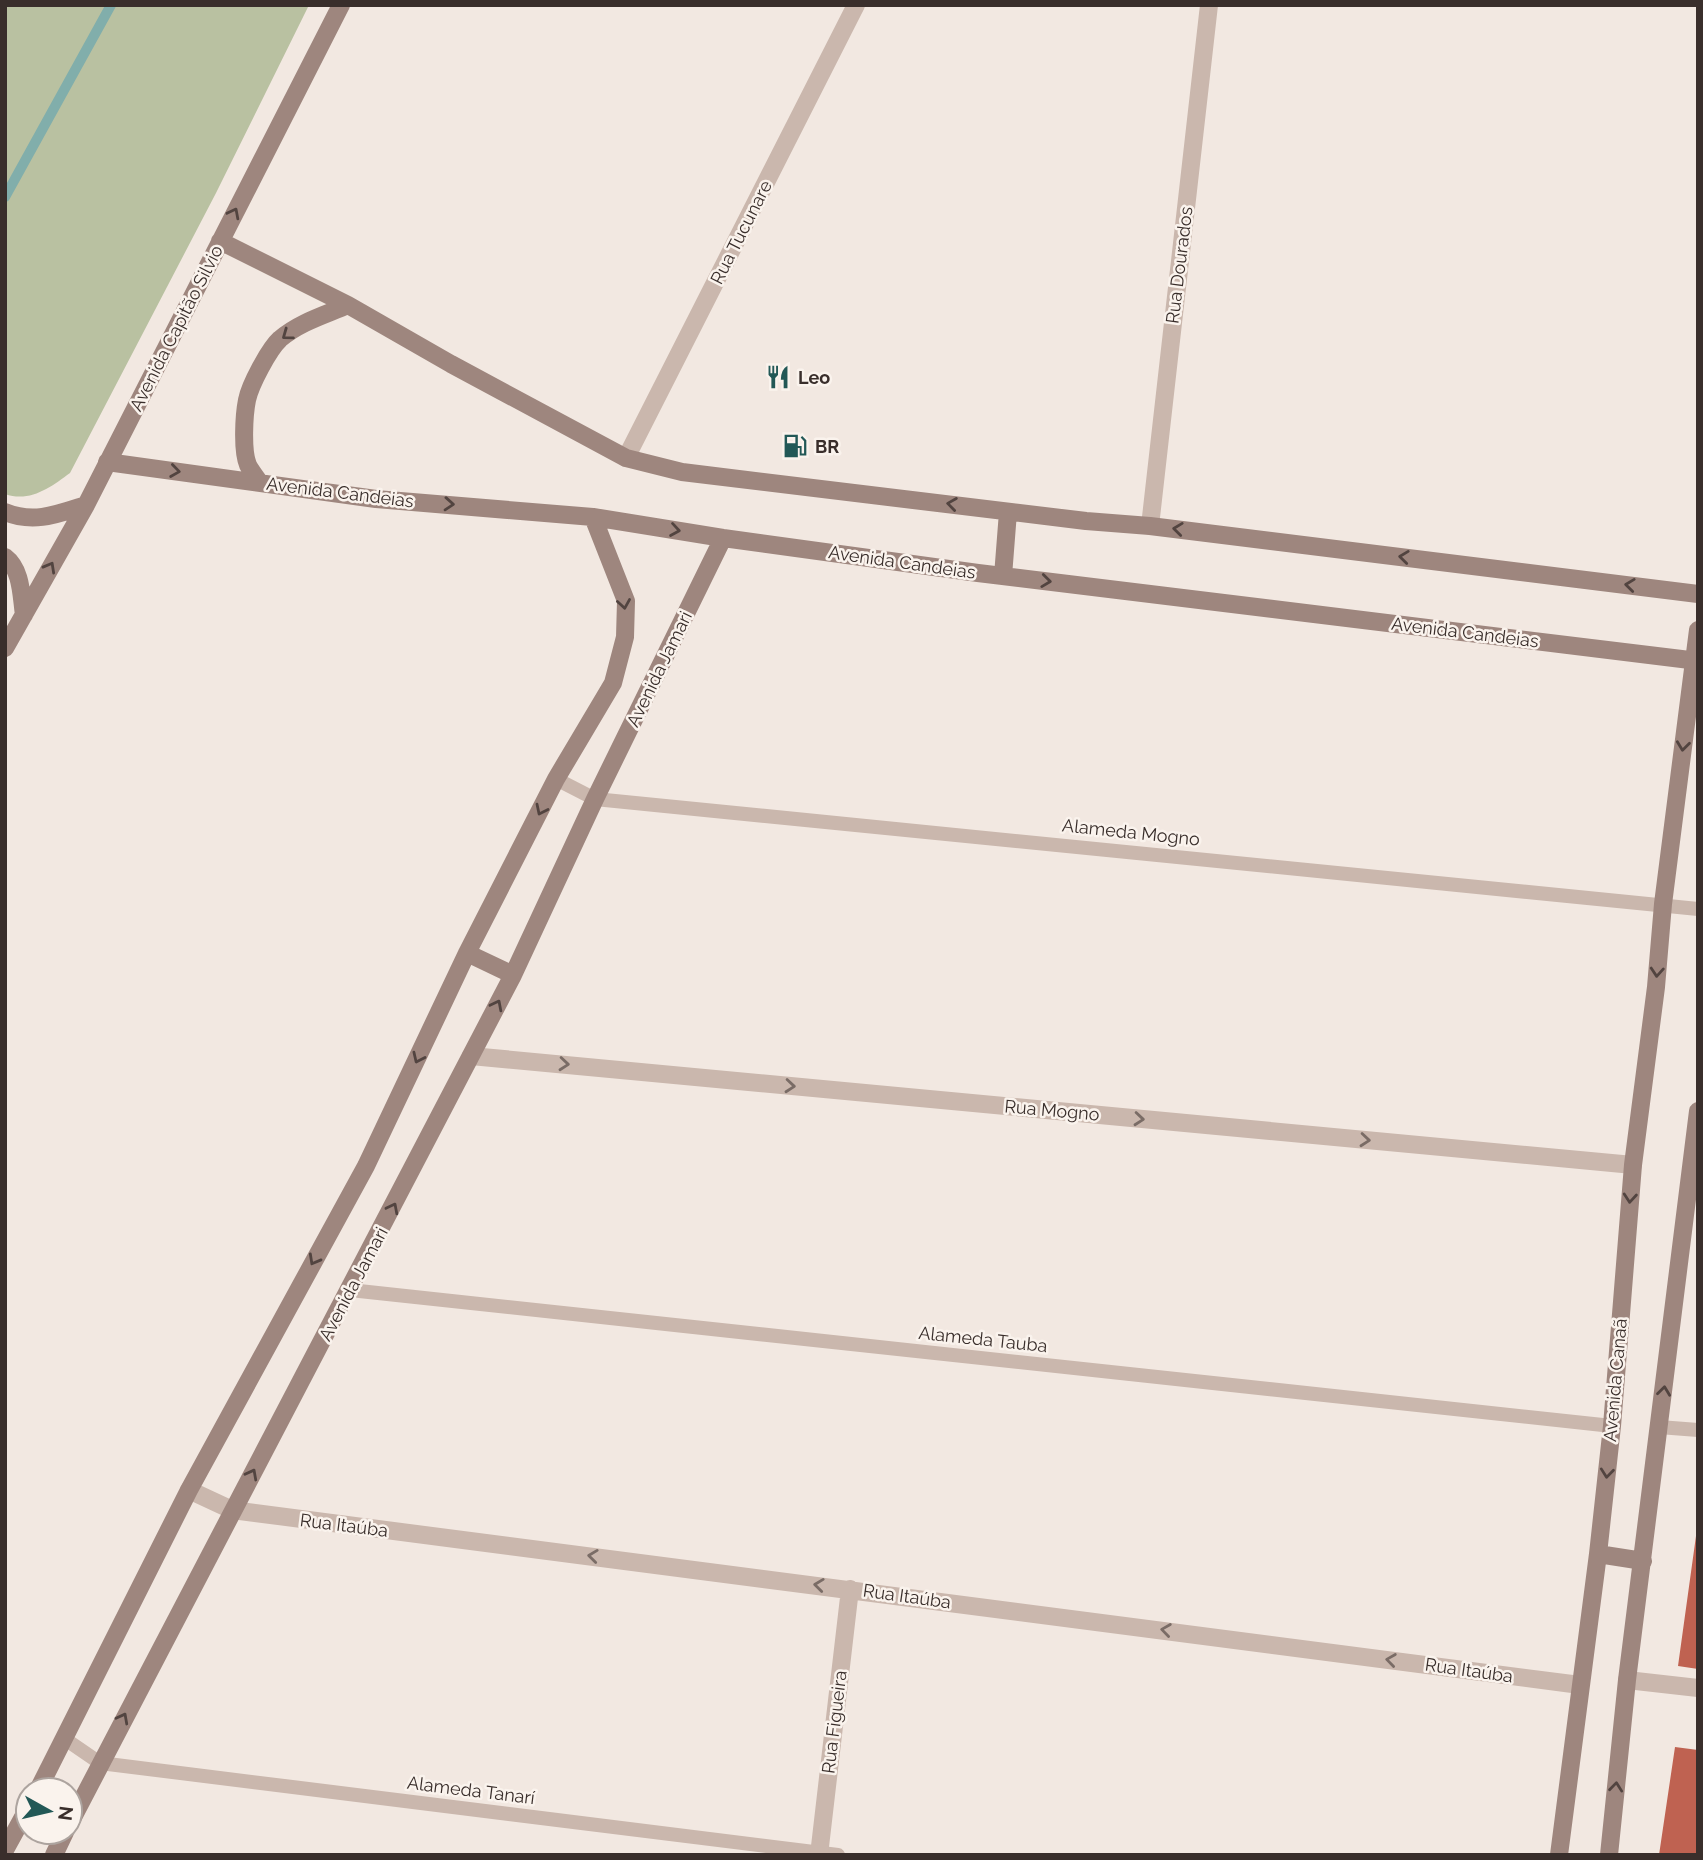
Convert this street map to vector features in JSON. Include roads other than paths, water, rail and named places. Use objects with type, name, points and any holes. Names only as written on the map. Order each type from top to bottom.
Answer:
[{"type":"main road","name":"Avenida Capitão Silvio","points":[[5,648],[86,505],[341,5]]},
{"type":"main road","points":[[220,241],[348,305],[626,458],[682,472],[1008,512],[1150,526],[1698,594]]},
{"type":"main road","points":[[260,483],[247,463],[247,398],[278,341],[307,321],[348,305]]},
{"type":"main road","name":"Avenida Candeias","points":[[107,462],[376,499],[593,517],[723,538],[1003,576],[1696,661]]},
{"type":"main road","points":[[5,512],[38,519],[86,505]]},
{"type":"main road","points":[[1003,576],[1008,512]]},
{"type":"main road","name":"Avenida Jamari","points":[[46,1776],[189,1490],[366,1166],[467,953],[556,779],[613,684],[625,637],[626,601],[593,517]]},
{"type":"main road","name":"Avenida Jamari","points":[[84,1795],[513,975],[595,799],[723,538]]},
{"type":"main road","points":[[5,557],[14,564],[23,615]]},
{"type":"main road","name":"Avenida Canaã","points":[[1559,1855],[1598,1554],[1612,1426],[1633,1165],[1698,629]]},
{"type":"main road","points":[[467,953],[513,975]]},
{"type":"main road","points":[[1609,1855],[1627,1680],[1694,1174],[1698,1111]]},
{"type":"main road","points":[[1598,1554],[1643,1561]]},
{"type":"main road","points":[[5,1850],[14,1834]]},
{"type":"street","name":"Rua Tucunare","points":[[626,458],[856,5]]},
{"type":"street","name":"Rua Dourados","points":[[1150,526],[1209,5]]},
{"type":"street","name":"Rua Mogno","points":[[471,1056],[1633,1165]]},
{"type":"street","name":"Rua Itaúba","points":[[189,1490],[232,1510],[1580,1685]]},
{"type":"street","name":"Rua Figueira","points":[[819,1854],[849,1589]]},
{"type":"street","points":[[1627,1680],[1698,1688]]},
{"type":"lane","points":[[556,779],[595,799]]},
{"type":"lane","name":"Alameda Mogno","points":[[595,799],[1663,904]]},
{"type":"lane","points":[[1663,904],[1698,909]]},
{"type":"lane","name":"Alameda Tauba","points":[[350,1290],[1612,1426]]},
{"type":"lane","points":[[1659,1427],[1698,1430]]},
{"type":"lane","points":[[65,1740],[100,1763]]},
{"type":"lane","name":"Alameda Tanarí","points":[[100,1763],[838,1855]]},
{"type":"waterway","points":[[5,197],[111,5]]},
{"type":"place","name":"Leo","points":[[778,377]]},
{"type":"place","name":"BR","points":[[795,446]]}]
